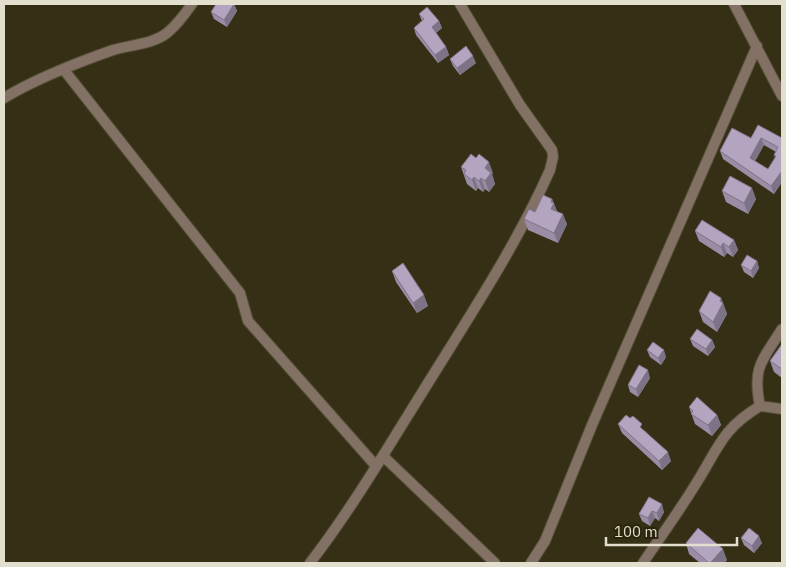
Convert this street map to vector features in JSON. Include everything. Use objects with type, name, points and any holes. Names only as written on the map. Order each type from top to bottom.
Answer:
[{"type":"street","points":[[4,98],[101,54],[154,40],[166,34],[192,4]]},
{"type":"street","points":[[310,563],[383,456],[510,249],[544,183],[553,157],[552,150],[520,105],[460,4]]},
{"type":"street","points":[[734,4],[782,96]]},
{"type":"street","points":[[531,563],[545,541],[592,425],[757,46]]},
{"type":"street","points":[[64,70],[240,293],[248,321],[376,466]]},
{"type":"street","points":[[760,406],[756,377],[761,364],[782,329]]},
{"type":"street","points":[[643,563],[697,482],[723,436],[738,420],[760,406],[782,409]]},
{"type":"street","points":[[383,456],[495,563]]},
{"type":"building","points":[[216,4],[234,4],[224,20],[211,12]]},
{"type":"building","points":[[427,7],[439,21],[432,27],[446,47],[435,55],[414,28],[424,19],[419,14]]},
{"type":"building","points":[[466,46],[473,56],[457,68],[450,59]]},
{"type":"building","points":[[758,125],[782,138],[782,171],[771,186],[720,151],[732,128],[751,138]],"holes":[[[761,138],[778,147],[774,155],[776,156],[768,169],[750,158]]]},
{"type":"building","points":[[471,154],[476,158],[479,154],[489,162],[485,168],[491,173],[485,181],[481,178],[479,181],[474,177],[472,180],[464,174],[466,170],[461,167]]},
{"type":"building","points":[[730,176],[752,188],[744,203],[722,191]]},
{"type":"building","points":[[543,195],[552,199],[551,202],[554,203],[551,209],[563,214],[554,233],[524,219],[529,209],[535,212]]},
{"type":"building","points":[[702,220],[734,240],[729,247],[723,243],[721,247],[695,231]]},
{"type":"building","points":[[747,255],[757,261],[751,271],[741,265]]},
{"type":"building","points":[[403,263],[424,295],[413,303],[392,271]]},
{"type":"building","points":[[710,291],[721,298],[720,301],[723,303],[713,322],[699,311]]},
{"type":"building","points":[[697,329],[712,340],[706,349],[690,339]]},
{"type":"building","points":[[653,342],[664,350],[658,358],[647,350]]},
{"type":"building","points":[[782,344],[782,369],[770,361]]},
{"type":"building","points":[[639,365],[648,370],[636,389],[628,385]]},
{"type":"building","points":[[697,397],[717,415],[708,425],[691,414],[693,411],[689,407]]},
{"type":"building","points":[[626,415],[630,418],[633,416],[642,424],[640,427],[668,452],[659,461],[618,424]]},
{"type":"building","points":[[649,497],[662,504],[657,513],[652,511],[648,518],[639,514]]},
{"type":"building","points":[[698,528],[723,549],[710,563],[686,543]]},
{"type":"building","points":[[749,528],[759,536],[752,546],[741,538]]}]
